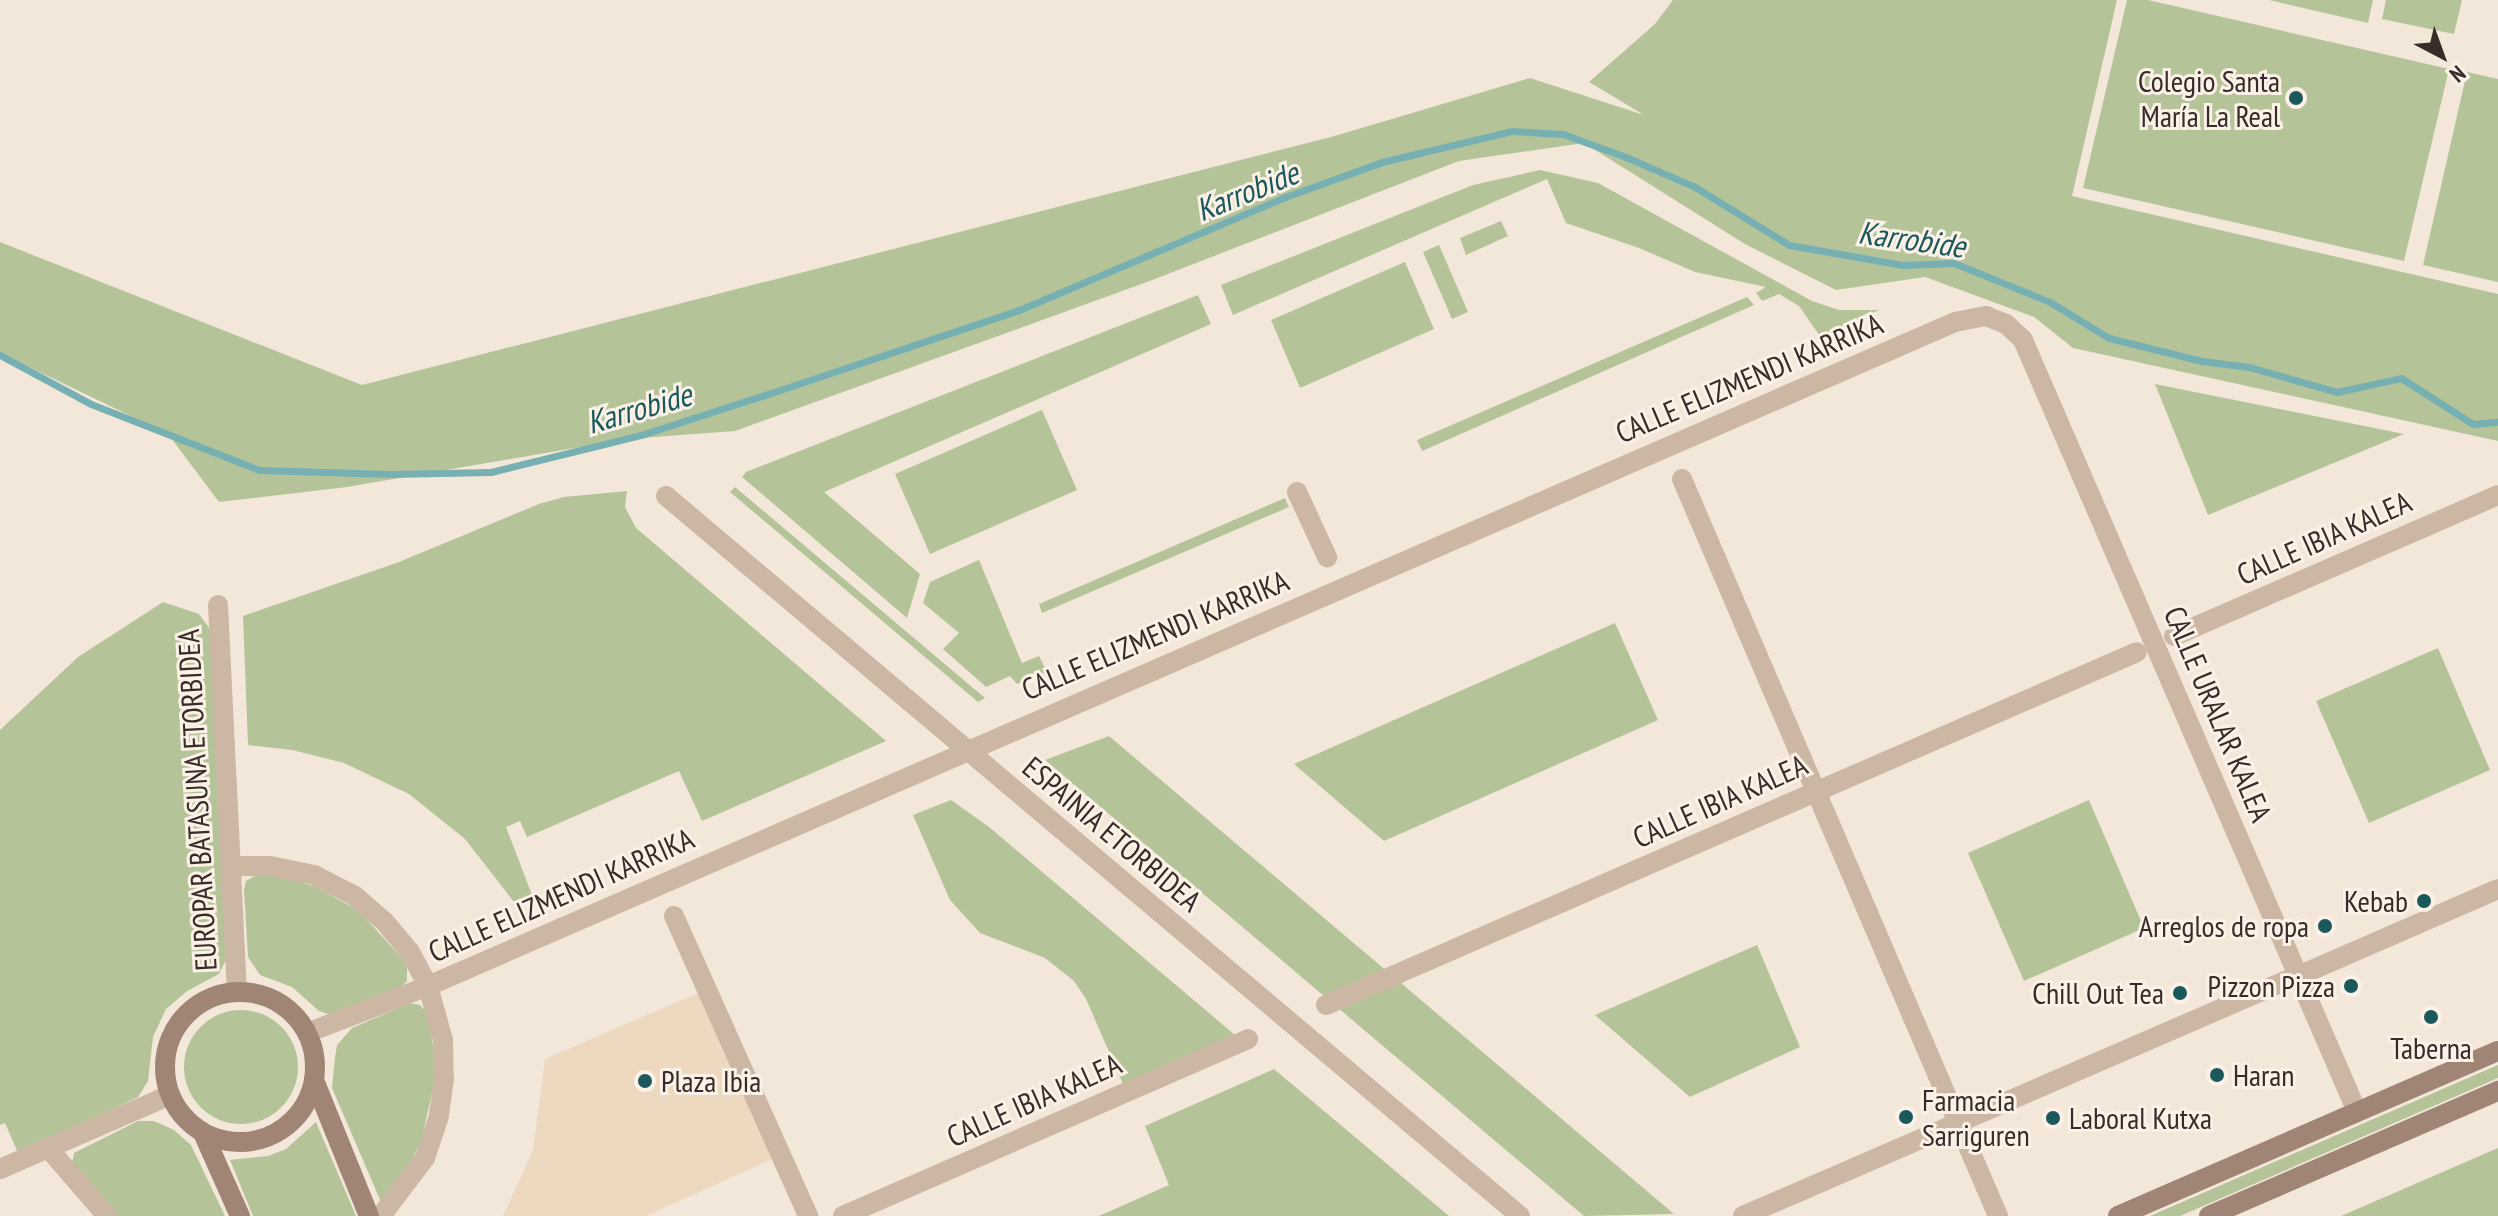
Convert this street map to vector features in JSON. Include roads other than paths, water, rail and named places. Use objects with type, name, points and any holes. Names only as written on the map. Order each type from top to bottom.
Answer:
[{"type":"street","name":"CALLE ELIZMENDI KARRIKA","points":[[307,1033],[428,986],[1955,322],[1986,316],[2006,324],[2023,340]]},
{"type":"street","name":"CALLE URALAR KALEA","points":[[2023,340],[2357,1112]]},
{"type":"street","points":[[1682,479],[1998,1216]]},
{"type":"street","points":[[1297,492],[1327,557]]},
{"type":"street","name":"CALLE IBIA KALEA","points":[[2174,636],[2498,495]]},
{"type":"street","name":"ESPAINIA ETORBIDEA","points":[[666,496],[1520,1216]]},
{"type":"street","name":"EUROPAR BATASUNA ETORBIDEA","points":[[218,605],[237,991]]},
{"type":"street","name":"CALLE IBIA KALEA","points":[[1326,1005],[2137,652]]},
{"type":"street","points":[[231,866],[270,866],[314,875],[355,896],[384,921],[410,952],[428,986],[443,1040],[444,1079],[439,1116],[425,1158],[381,1216]]},
{"type":"street","points":[[1743,1216],[2498,889]]},
{"type":"street","points":[[674,916],[808,1216]]},
{"type":"street","points":[[237,991],[258,993],[278,1001],[295,1015],[307,1033],[314,1056],[314,1080],[306,1102],[292,1121],[272,1135],[249,1142],[226,1141],[203,1133],[183,1117],[170,1095],[164,1072],[166,1048],[176,1026],[192,1008],[213,996],[237,991]]},
{"type":"street","name":"CALLE IBIA KALEA","points":[[843,1216],[1248,1039]]},
{"type":"street","points":[[2118,1216],[2498,1051]]},
{"type":"street","points":[[314,1080],[369,1216]]},
{"type":"street","points":[[2209,1216],[2498,1091]]},
{"type":"street","points":[[0,1169],[170,1095]]},
{"type":"street","points":[[203,1133],[240,1216]]},
{"type":"street","points":[[48,1148],[107,1216]]},
{"type":"waterway","name":"Karrobide","points":[[0,355],[91,404],[259,470],[391,474],[491,472],[644,434],[768,394],[1019,310],[1285,197],[1382,162],[1512,131],[1563,134],[1626,157],[1695,187],[1789,245],[1903,265],[1954,263],[2050,302],[2109,338],[2202,361],[2249,367],[2337,392],[2401,378],[2473,424],[2498,422]]},
{"type":"place","name":"Colegio Santa María La Real","points":[[2296,98]]},
{"type":"place","name":"Kebab","points":[[2424,901]]},
{"type":"place","name":"Arreglos de ropa","points":[[2325,926]]},
{"type":"place","name":"Pizzon Pizza","points":[[2351,986]]},
{"type":"place","name":"Chill Out Tea","points":[[2180,993]]},
{"type":"place","name":"Taberna","points":[[2431,1017]]},
{"type":"place","name":"Haran","points":[[2217,1075]]},
{"type":"place","name":"Plaza Ibia","points":[[645,1081]]},
{"type":"place","name":"Farmacia Sarriguren","points":[[1906,1117]]},
{"type":"place","name":"Laboral Kutxa","points":[[2053,1118]]}]
